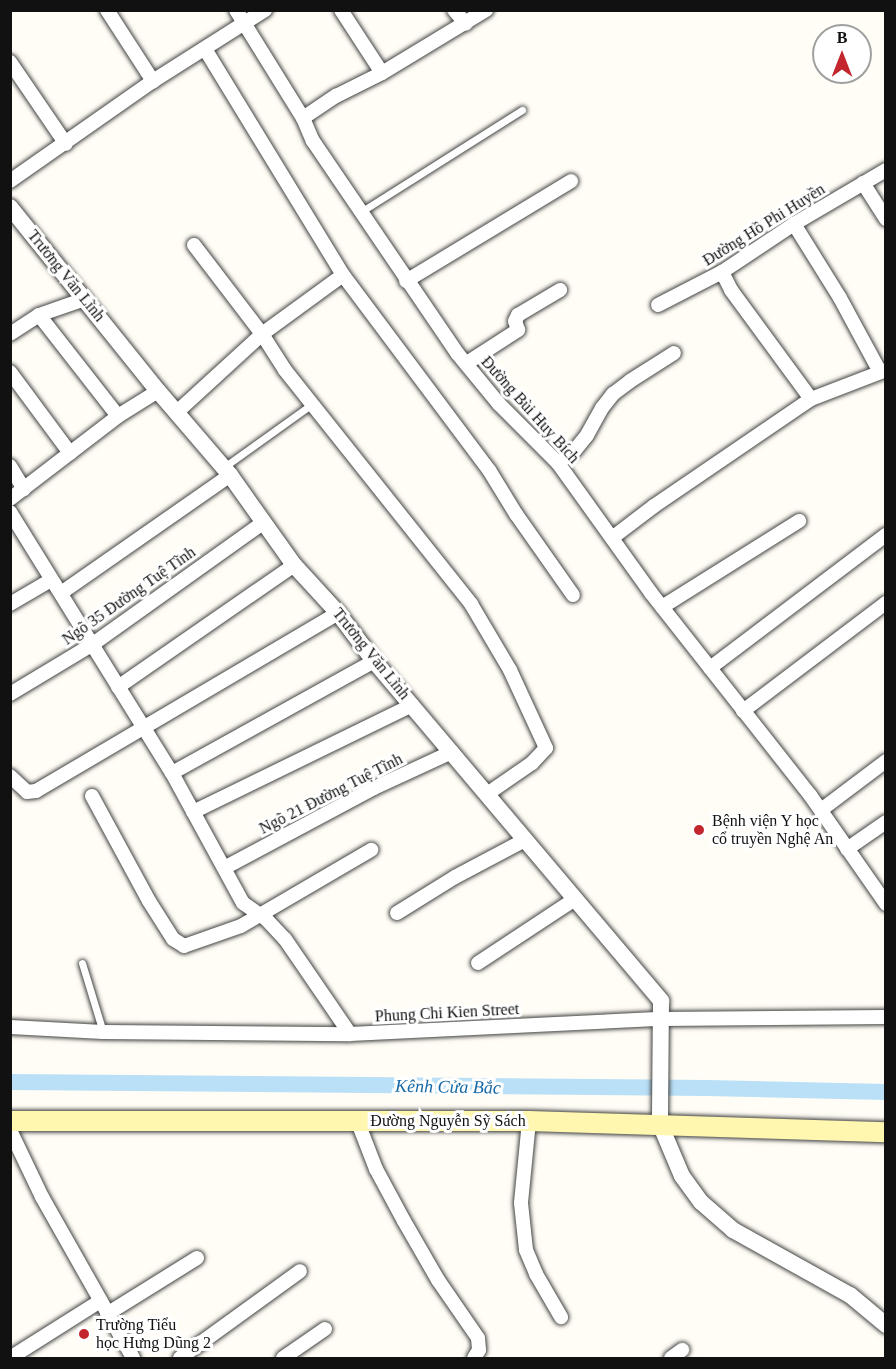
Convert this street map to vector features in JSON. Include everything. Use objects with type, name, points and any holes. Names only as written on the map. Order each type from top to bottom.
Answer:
[{"type":"main road","name":"Đường Nguyễn Sỹ Sách","points":[[10,1121],[659,1119],[885,1132]]},
{"type":"street","points":[[107,10],[153,81]]},
{"type":"street","name":"Đường Bùi Huy Bích","points":[[236,10],[303,118],[313,141],[406,281],[499,404],[558,463],[662,607],[821,810],[883,896]]},
{"type":"street","points":[[10,181],[153,81],[265,10]]},
{"type":"street","points":[[341,10],[382,73]]},
{"type":"street","points":[[454,10],[466,24]]},
{"type":"street","points":[[303,118],[336,96],[382,73],[486,10]]},
{"type":"street","points":[[205,49],[342,275],[489,470],[516,514],[573,595]]},
{"type":"street","points":[[10,62],[66,144]]},
{"type":"street","name":"Đường Hồ Phi Huyền","points":[[658,305],[722,272],[794,224],[885,170]]},
{"type":"street","points":[[406,281],[571,181]]},
{"type":"street","points":[[863,183],[885,219]]},
{"type":"street","name":"Trương Văn Lĩnh","points":[[10,207],[158,391],[227,472],[294,565],[338,613],[374,661],[661,1001],[659,1119]]},
{"type":"street","points":[[612,538],[654,506],[811,399],[883,371],[794,224]]},
{"type":"street","points":[[194,245],[262,334],[285,370],[471,604],[510,670],[546,748],[541,756],[487,794]]},
{"type":"street","points":[[722,272],[731,290],[811,399]]},
{"type":"street","points":[[177,412],[262,334],[342,275]]},
{"type":"street","points":[[466,363],[518,330],[515,321],[518,315],[560,290]]},
{"type":"street","points":[[10,334],[39,315],[85,299]]},
{"type":"street","points":[[39,315],[118,416]]},
{"type":"street","points":[[558,463],[575,450],[587,435],[602,408],[614,394],[674,353]]},
{"type":"street","points":[[10,372],[70,453]]},
{"type":"street","points":[[10,499],[118,416],[158,391]]},
{"type":"street","points":[[10,466],[24,489]]},
{"type":"street","points":[[61,593],[227,472]]},
{"type":"street","points":[[10,512],[172,773],[226,867],[243,903],[260,915],[285,939],[350,1034]]},
{"type":"street","points":[[662,607],[799,521]]},
{"type":"street","name":"Ngõ 35 Đường Tuệ Tĩnh","points":[[10,694],[93,644],[264,522]]},
{"type":"street","points":[[710,668],[885,534]]},
{"type":"street","points":[[118,687],[294,565]]},
{"type":"street","points":[[10,604],[51,580]]},
{"type":"street","points":[[743,711],[885,603]]},
{"type":"street","points":[[10,776],[27,792],[36,791],[338,613]]},
{"type":"street","points":[[172,773],[374,661]]},
{"type":"street","points":[[193,812],[412,705]]},
{"type":"street","name":"Ngõ 21 Đường Tuệ Tĩnh","points":[[226,867],[374,788],[452,752]]},
{"type":"street","points":[[821,810],[885,761]]},
{"type":"street","points":[[92,796],[173,939],[184,946],[241,926],[371,850]]},
{"type":"street","points":[[847,849],[885,822]]},
{"type":"street","points":[[397,913],[455,877],[525,840]]},
{"type":"street","points":[[477,963],[575,899]]},
{"type":"street","name":"Phung Chi Kien Street","points":[[10,1027],[103,1032],[350,1034],[662,1019],[885,1017]]},
{"type":"street","points":[[659,1119],[682,1176],[701,1202],[733,1230],[850,1295],[885,1325]]},
{"type":"street","points":[[357,1120],[376,1169],[404,1221],[438,1280],[478,1338],[479,1350],[474,1359]]},
{"type":"street","points":[[529,1121],[521,1203],[526,1250],[536,1274],[561,1317]]},
{"type":"street","points":[[10,1130],[42,1197],[133,1359]]},
{"type":"street","points":[[107,1314],[197,1258]]},
{"type":"street","points":[[180,1359],[300,1271]]},
{"type":"street","points":[[10,1358],[100,1301]]},
{"type":"street","points":[[283,1359],[325,1329]]},
{"type":"lane","points":[[359,213],[522,110]]},
{"type":"lane","points":[[227,472],[312,404]]},
{"type":"lane","points":[[82,963],[103,1032]]},
{"type":"waterway","name":"Kênh Cửa Bắc","points":[[10,1082],[707,1088],[886,1092]]},
{"type":"place","name":"Bệnh viện Y học cổ truyền Nghệ An","points":[[699,830]]},
{"type":"place","name":"Trường Tiểu học Hưng Dũng 2","points":[[84,1334]]}]
